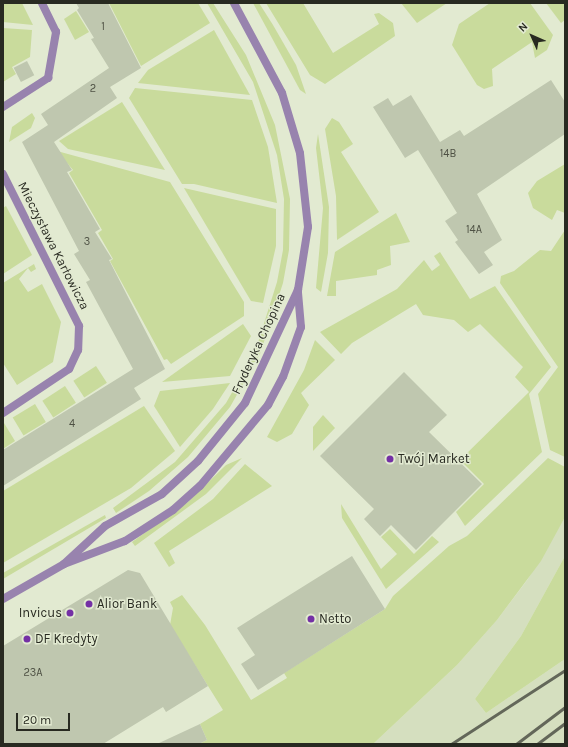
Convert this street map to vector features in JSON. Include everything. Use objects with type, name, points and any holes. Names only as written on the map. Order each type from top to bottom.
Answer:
[{"type":"street","points":[[3,107],[48,78],[56,32],[42,3]]},
{"type":"street","name":"Fryderyka Chopina","points":[[3,599],[64,564],[115,546],[173,510],[244,437],[283,378],[295,348],[301,327],[298,290],[308,227],[305,189],[293,121],[282,92],[234,3]]},
{"type":"street","name":"Mieczysława Karłowicza","points":[[3,174],[79,326],[78,350],[69,369],[3,413]]},
{"type":"street","name":"Fryderyka Chopina","points":[[64,564],[105,526],[162,494],[230,426],[259,379],[298,290]]},
{"type":"shaded area","points":[[565,517],[565,556],[521,636],[475,699],[486,713],[565,659],[565,744],[373,744],[457,665],[497,620],[528,579]]},
{"type":"green space","points":[[3,3],[22,3],[33,25],[3,22]]},
{"type":"green space","points":[[109,3],[198,3],[210,23],[141,66]]},
{"type":"green space","points":[[207,3],[213,3],[246,55],[275,125],[290,199],[289,250],[283,283],[260,354],[230,407],[188,457],[149,491],[116,513],[113,508],[175,462],[226,403],[255,352],[277,282],[283,250],[284,199],[277,155],[253,82]]},
{"type":"green space","points":[[253,3],[259,3],[273,25],[296,65],[306,94],[300,90]]},
{"type":"green space","points":[[266,3],[303,3],[333,53],[379,24],[374,14],[379,13],[393,23],[395,36],[325,84],[310,75]]},
{"type":"green space","points":[[401,3],[447,3],[417,23]]},
{"type":"green space","points":[[490,3],[530,3],[553,35],[547,50],[535,58],[532,42],[492,69],[493,86],[484,89],[477,85],[452,45],[459,24]]},
{"type":"green space","points":[[546,3],[565,3],[565,20],[561,23]]},
{"type":"green space","points":[[76,11],[89,32],[75,40],[64,19]]},
{"type":"green space","points":[[3,28],[32,30],[30,57],[12,67],[16,74],[3,82]]},
{"type":"green space","points":[[214,30],[250,95],[138,83],[148,70]]},
{"type":"green space","points":[[135,88],[252,100],[268,147],[277,203],[194,184],[182,184],[129,98]]},
{"type":"green space","points":[[122,102],[165,170],[68,149],[59,141]]},
{"type":"green space","points":[[32,113],[35,118],[31,128],[9,142],[12,127]]},
{"type":"green space","points":[[332,118],[339,122],[353,144],[341,152],[379,212],[337,240],[336,196],[325,129]]},
{"type":"green space","points":[[318,134],[329,207],[328,253],[321,292],[316,288],[323,208],[316,148]]},
{"type":"green space","points":[[57,151],[170,182],[244,302],[244,316],[171,364],[167,359],[164,360],[110,261],[113,259],[98,233],[102,230],[69,173],[73,170]]},
{"type":"green space","points":[[565,164],[565,213],[557,210],[552,220],[533,208],[528,193],[537,181]]},
{"type":"green space","points":[[184,188],[276,209],[276,246],[263,303],[251,301]]},
{"type":"green space","points":[[6,206],[32,255],[3,274],[3,208]]},
{"type":"green space","points":[[396,213],[410,242],[390,246],[391,265],[377,270],[377,275],[336,281],[336,296],[327,296],[335,252]]},
{"type":"green space","points":[[565,230],[565,457],[550,450],[538,394],[558,367],[500,283],[501,276],[514,271],[540,250],[551,251]]},
{"type":"green space","points":[[440,252],[470,299],[495,286],[551,367],[529,394],[542,452],[465,526],[456,512],[484,484],[460,460],[529,392],[515,377],[523,367],[480,324],[468,332],[454,320],[423,315],[416,304],[352,343],[341,354],[320,332],[397,289],[424,260],[432,271],[440,265],[434,256]]},
{"type":"green space","points":[[34,264],[36,269],[31,272],[28,268],[19,279],[28,292],[42,284],[61,322],[53,362],[17,385],[3,363],[3,283]]},
{"type":"green space","points":[[243,324],[251,336],[230,376],[162,382]]},
{"type":"green space","points":[[315,340],[335,360],[301,393],[309,405],[292,434],[277,442],[267,437],[304,370]]},
{"type":"green space","points":[[96,366],[107,383],[84,397],[73,381]]},
{"type":"green space","points":[[230,383],[213,409],[180,447],[154,406],[160,391]]},
{"type":"green space","points":[[65,386],[76,403],[53,417],[42,401]]},
{"type":"green space","points":[[35,404],[46,422],[24,435],[13,417]]},
{"type":"green space","points":[[144,406],[175,451],[131,488],[3,563],[3,491]]},
{"type":"green space","points":[[323,415],[335,428],[313,451],[313,427]]},
{"type":"green space","points":[[4,423],[15,441],[3,449],[3,424]]},
{"type":"green space","points":[[242,458],[206,494],[135,546],[132,542],[188,502],[226,465]]},
{"type":"green space","points":[[548,458],[565,467],[565,517],[541,561],[497,620],[457,665],[373,744],[199,744],[207,740],[200,724],[223,710],[170,625],[173,608],[170,602],[182,595],[205,625],[251,700],[287,678],[284,673],[385,609],[393,596],[449,546],[467,536]]},
{"type":"green space","points":[[245,464],[272,486],[169,551],[175,563],[169,567],[154,543],[213,499]]},
{"type":"green space","points":[[341,504],[381,569],[397,554],[381,537],[390,529],[414,554],[432,536],[439,542],[386,589],[342,518]]},
{"type":"green space","points":[[105,515],[106,518],[3,579],[3,573]]},
{"type":"green space","points":[[565,556],[565,659],[486,713],[475,699],[521,636]]},
{"type":"building","points":[[76,3],[108,3],[141,68],[110,87],[117,98],[54,142],[72,170],[67,172],[100,229],[95,232],[112,259],[109,260],[165,369],[134,388],[141,399],[3,486],[3,450],[133,369],[86,282],[90,280],[74,254],[79,251],[22,142],[48,125],[41,114],[109,68],[91,39],[94,38],[77,10],[79,8]]},
{"type":"building","points":[[27,61],[34,75],[21,82],[14,68]]},
{"type":"building","points":[[551,80],[565,102],[565,134],[477,194],[502,240],[484,252],[493,265],[479,274],[455,242],[458,240],[445,221],[457,213],[418,150],[405,158],[373,107],[388,98],[393,106],[411,95],[440,142],[460,130],[464,136]]},
{"type":"building","name":"Twój Market","points":[[404,372],[447,415],[429,432],[482,484],[416,550],[391,525],[380,536],[364,519],[374,509],[320,456]]},
{"type":"building","name":"Netto","points":[[352,556],[385,609],[258,690],[241,664],[255,655],[237,628]]},
{"type":"building","points":[[128,570],[140,573],[208,686],[166,712],[163,707],[103,744],[3,744],[3,646]]},
{"type":"building","points":[[200,724],[207,740],[199,744],[157,744]]},
{"type":"railway","points":[[451,744],[565,670]]},
{"type":"railway","points":[[516,744],[565,707]]},
{"type":"railway","points":[[537,744],[565,723]]},
{"type":"place","name":"Twój Market","points":[[390,459]]},
{"type":"place","name":"Alior Bank","points":[[89,604]]},
{"type":"place","name":"Invicus","points":[[70,613]]},
{"type":"place","name":"Netto","points":[[311,619]]},
{"type":"place","name":"DF Kredyty","points":[[27,639]]}]
